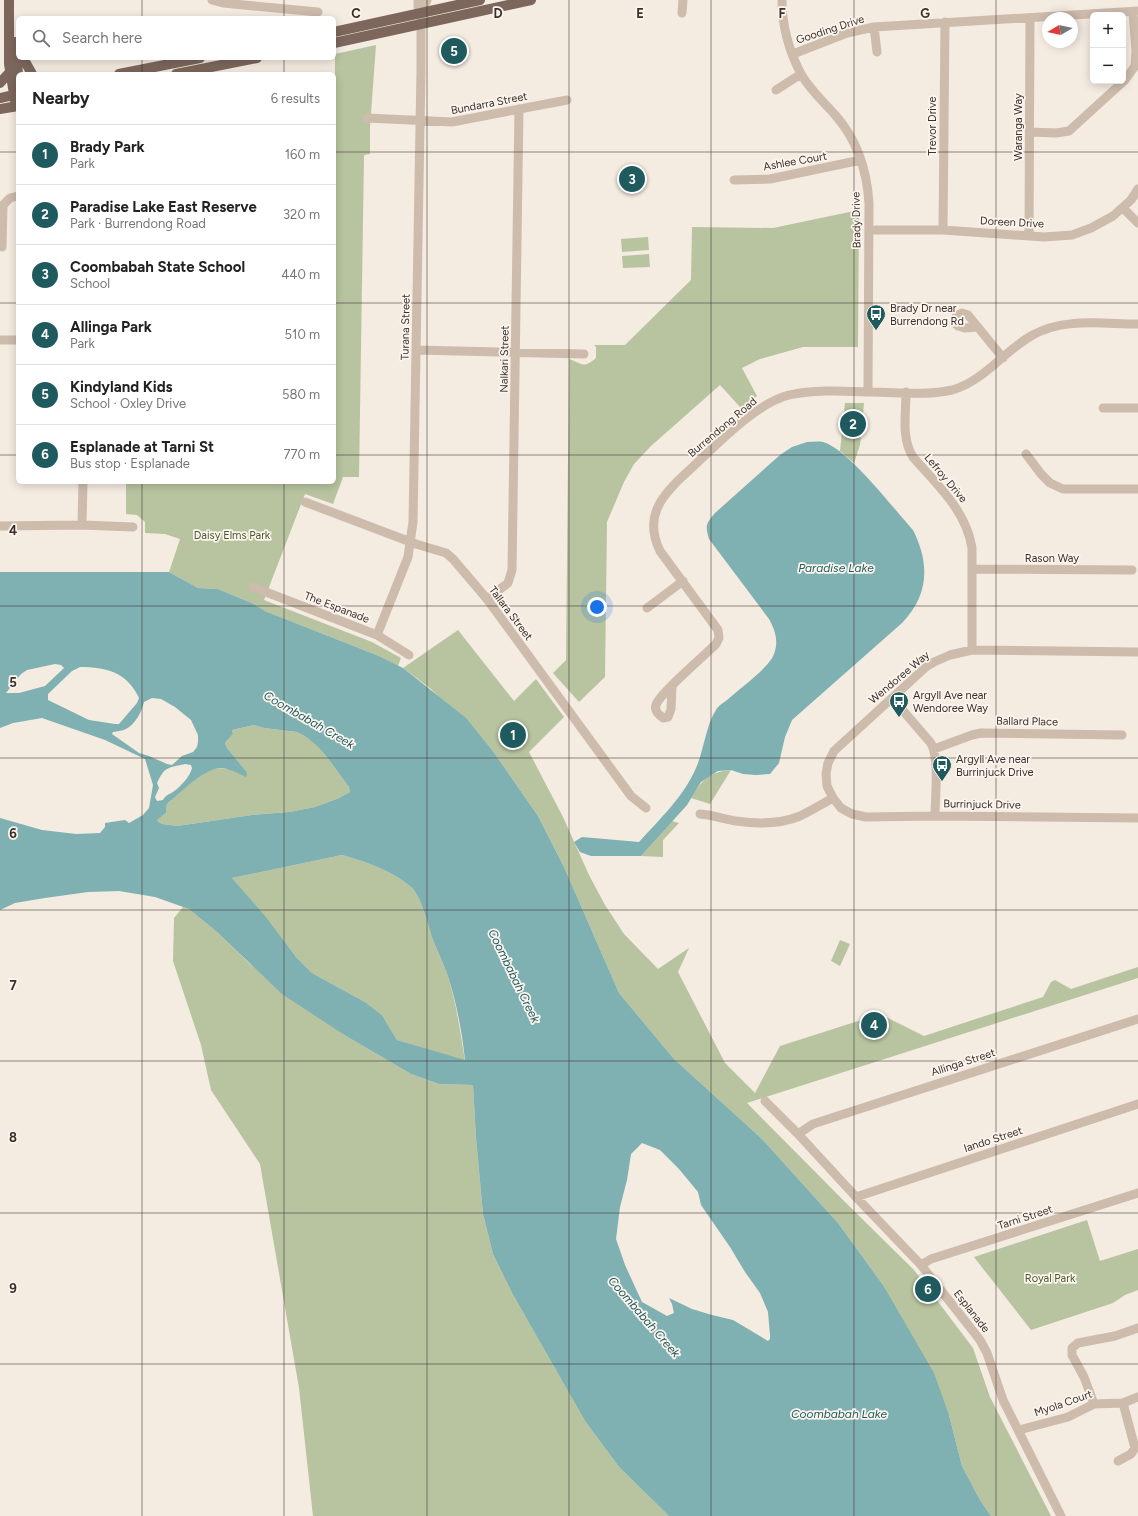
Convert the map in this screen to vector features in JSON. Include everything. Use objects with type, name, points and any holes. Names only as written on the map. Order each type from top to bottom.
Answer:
[{"type":"main road","points":[[0,98],[16,94],[9,0]]},
{"type":"main road","points":[[14,73],[16,41],[15,0]]},
{"type":"main road","points":[[336,32],[480,0]]},
{"type":"main road","points":[[336,43],[531,0]]},
{"type":"main road","points":[[24,60],[31,72]]},
{"type":"main road","points":[[130,72],[190,60]]},
{"type":"main road","points":[[156,67],[187,66],[193,72],[249,60]]},
{"type":"main road","points":[[0,83],[14,73]]},
{"type":"main road","points":[[0,109],[16,106]]},
{"type":"street","points":[[212,0],[223,3],[318,12]]},
{"type":"street","points":[[418,0],[418,7],[421,13]]},
{"type":"street","points":[[421,13],[427,0]]},
{"type":"street","points":[[682,13],[683,0]]},
{"type":"street","name":"Brady Drive","points":[[782,0],[783,23],[801,74],[812,90],[844,127],[861,160],[869,191],[868,392]]},
{"type":"street","points":[[1030,132],[1056,133],[1069,131],[1125,80],[1135,66],[1136,11]]},
{"type":"street","name":"Gooding Drive","points":[[793,54],[847,33],[874,27],[1136,11]]},
{"type":"street","name":"Turana Street","points":[[377,635],[408,557],[412,542],[414,522],[421,13]]},
{"type":"street","name":"Waranga Way","points":[[1029,236],[1030,18]]},
{"type":"street","name":"Trevor Drive","points":[[943,230],[944,22]]},
{"type":"street","points":[[874,27],[877,52]]},
{"type":"street","points":[[776,90],[801,74]]},
{"type":"street","name":"Bundarra Street","points":[[367,118],[452,122],[567,100]]},
{"type":"street","name":"Nalkari Street","points":[[487,599],[508,583],[512,570],[519,109]]},
{"type":"street","name":"Ashlee Court","points":[[734,180],[770,179],[861,160]]},
{"type":"street","name":"Doreen Drive","points":[[869,230],[943,230],[1029,236],[1072,235],[1092,228],[1113,216],[1131,200],[1138,190]]},
{"type":"street","points":[[2,247],[3,205],[10,198],[16,196]]},
{"type":"street","points":[[1122,208],[1138,223]]},
{"type":"street","name":"Burrendong Road","points":[[672,687],[716,644],[719,638],[718,630],[660,551],[655,540],[653,528],[654,517],[661,499],[668,490],[751,415],[769,403],[789,395],[809,392],[944,392],[962,387],[978,378],[1031,336],[1055,326],[1077,323],[1138,324]]},
{"type":"street","points":[[977,327],[1003,358]]},
{"type":"street","points":[[0,340],[16,340]]},
{"type":"street","points":[[416,350],[516,351],[584,354]]},
{"type":"street","name":"Lefroy Drive","points":[[906,392],[907,445],[913,457],[961,514],[970,535],[972,548],[972,650]]},
{"type":"street","points":[[1103,408],[1138,408]]},
{"type":"street","points":[[1026,454],[1050,483],[1063,490],[1138,489]]},
{"type":"street","points":[[82,525],[83,484]]},
{"type":"street","name":"Tallara Street","points":[[305,502],[412,542],[446,553],[453,559],[487,599],[631,796],[646,808]]},
{"type":"street","points":[[0,526],[82,525],[133,527]]},
{"type":"street","name":"Rason Way","points":[[972,569],[1132,570]]},
{"type":"street","points":[[647,608],[683,581]]},
{"type":"street","name":"The Espanade","points":[[253,587],[377,635],[410,655]]},
{"type":"street","name":"Wendoree Way","points":[[833,798],[827,786],[826,774],[828,763],[834,750],[916,676],[934,662],[950,654],[972,650],[1138,652]]},
{"type":"street","points":[[892,698],[930,742],[934,749],[936,758],[935,816]]},
{"type":"street","name":"Ballard Place","points":[[934,749],[981,733],[1122,734]]},
{"type":"street","points":[[700,814],[713,815],[735,821],[759,823],[780,822],[799,816],[833,798]]},
{"type":"street","name":"Burrinjuck Drive","points":[[833,798],[841,808],[852,814],[866,817],[935,816],[1138,818]]},
{"type":"street","name":"Allinga Street","points":[[798,1134],[813,1124],[1138,1019]]},
{"type":"street","name":"Esplanade","points":[[765,1101],[921,1265],[984,1346],[999,1392],[1061,1516]]},
{"type":"street","name":"Iando Street","points":[[856,1198],[1138,1104]]},
{"type":"street","name":"Tarni Street","points":[[921,1265],[931,1259],[1138,1193]]},
{"type":"street","points":[[1094,1404],[1084,1377],[1072,1355],[1072,1348],[1078,1344],[1115,1336],[1138,1328]]},
{"type":"street","name":"Myola Court","points":[[1019,1430],[1068,1417],[1094,1404],[1123,1403],[1138,1397]]},
{"type":"street","points":[[1118,1461],[1131,1454],[1135,1448],[1123,1403]]},
{"type":"green space","name":"Daisy Elms Park","points":[[376,45],[370,127],[370,154],[364,155],[359,477],[343,477],[333,504],[305,494],[264,600],[372,642],[401,658],[398,666],[379,656],[265,611],[254,604],[218,589],[198,588],[169,572],[180,539],[165,534],[145,533],[145,522],[137,515],[126,514],[126,484],[336,484],[336,54]]},
{"type":"green space","points":[[859,210],[858,347],[803,347],[760,359],[742,368],[757,396],[741,408],[720,385],[651,446],[634,464],[624,482],[607,522],[605,677],[579,702],[553,673],[566,660],[569,359],[580,364],[588,364],[596,358],[596,347],[594,345],[625,345],[691,280],[692,227],[773,228]]},
{"type":"green space","points":[[648,237],[649,250],[622,252],[621,239]]},
{"type":"green space","points":[[649,254],[650,267],[623,268],[622,256]]},
{"type":"green space","points":[[845,403],[864,403],[860,445],[854,463],[840,451]]},
{"type":"green space","points":[[458,630],[514,701],[536,679],[564,717],[529,752],[563,817],[589,875],[605,905],[624,934],[658,969],[689,948],[678,972],[725,1063],[755,1093],[780,1046],[880,1014],[924,1036],[1043,997],[1051,982],[1055,980],[1071,989],[1138,967],[1138,978],[747,1103],[914,1270],[973,1348],[990,1397],[1051,1516],[991,1516],[980,1500],[962,1466],[949,1415],[883,1285],[838,1223],[761,1138],[674,1059],[619,993],[564,867],[538,816],[495,754],[431,689],[403,668]]},
{"type":"green space","points":[[254,725],[264,728],[297,732],[305,736],[326,756],[349,787],[350,792],[315,807],[289,812],[252,815],[177,826],[157,822],[157,820],[166,813],[166,806],[168,803],[202,774],[218,768],[246,771],[227,748],[225,743],[233,734],[232,730]]},
{"type":"green space","points":[[731,770],[710,804],[691,798],[699,786],[707,778],[723,771]]},
{"type":"green space","points":[[672,821],[679,823],[663,840],[663,857],[641,856]]},
{"type":"green space","points":[[342,855],[387,871],[411,887],[415,892],[421,904],[449,982],[457,1015],[465,1061],[397,1040],[382,1015],[365,1002],[312,973],[296,957],[232,878]]},
{"type":"green space","points":[[183,907],[189,909],[218,933],[251,965],[346,1036],[411,1074],[439,1084],[473,1085],[483,1214],[493,1254],[512,1293],[585,1421],[619,1467],[669,1516],[313,1516],[299,1388],[260,1164],[211,1090],[201,1045],[173,961],[174,918]]},
{"type":"green space","points":[[840,940],[850,944],[840,966],[831,961]]},
{"type":"green space","name":"Royal Park","points":[[1087,1220],[1100,1261],[1138,1249],[1138,1290],[1125,1295],[1113,1303],[1031,1330],[974,1257]]},
{"type":"water","name":"Paradise Lake","points":[[807,442],[823,442],[845,455],[870,480],[913,530],[919,543],[924,567],[924,579],[918,601],[902,623],[792,720],[785,737],[779,763],[770,774],[756,775],[743,774],[731,770],[718,771],[701,782],[687,805],[641,856],[591,856],[580,852],[574,842],[582,837],[639,842],[671,807],[691,778],[699,761],[710,723],[717,709],[753,678],[771,660],[776,645],[775,631],[769,619],[709,539],[707,525],[715,513],[780,455],[792,447]]},
{"type":"water","name":"Coombabah Lake","points":[[0,572],[169,572],[198,588],[218,589],[254,604],[265,611],[379,656],[403,668],[466,718],[495,754],[538,816],[564,867],[619,993],[674,1059],[761,1138],[838,1223],[883,1285],[934,1373],[949,1415],[962,1466],[980,1500],[991,1516],[669,1516],[619,1467],[585,1421],[512,1293],[493,1254],[483,1214],[473,1085],[439,1084],[411,1074],[346,1036],[282,994],[218,933],[189,909],[155,897],[119,891],[88,892],[45,898],[15,903],[0,910],[0,818],[42,830],[76,834],[100,833],[105,827],[105,823],[125,820],[129,823],[143,815],[149,808],[153,785],[145,759],[105,740],[42,718],[13,723],[0,728]],"holes":[[[55,664],[61,665],[64,668],[45,686],[19,693],[6,693],[21,674],[27,670]],[[80,667],[90,667],[107,670],[122,677],[134,689],[139,698],[137,703],[119,724],[115,724],[89,720],[48,700],[48,694],[72,671]],[[152,698],[161,699],[175,707],[191,720],[198,735],[197,747],[193,752],[182,756],[172,765],[167,764],[139,753],[112,734],[113,732],[121,731],[129,727],[138,717],[144,702]],[[254,725],[264,728],[297,732],[305,736],[320,749],[349,787],[350,792],[315,807],[289,812],[252,815],[177,826],[158,822],[157,820],[166,813],[166,806],[168,803],[194,781],[208,772],[223,768],[232,770],[246,777],[246,771],[227,748],[225,743],[233,734],[232,730]],[[185,764],[191,765],[192,768],[187,778],[179,787],[166,796],[163,800],[157,801],[155,797],[159,788],[157,783],[162,773],[175,766]],[[342,855],[378,867],[403,881],[411,887],[418,898],[446,971],[458,1015],[465,1060],[397,1040],[382,1015],[365,1002],[312,973],[296,957],[265,916],[232,878]],[[642,1143],[660,1150],[679,1169],[698,1192],[701,1205],[760,1293],[768,1312],[770,1335],[770,1339],[768,1341],[733,1320],[692,1309],[669,1298],[674,1313],[667,1316],[642,1302],[625,1265],[616,1239],[620,1207],[627,1180],[631,1154]]]},
{"type":"place","name":"Kindyland Kids","points":[[454,51]]},
{"type":"place","name":"Coombabah State School","points":[[632,179]]},
{"type":"place","name":"Brady Dr near Burrendong Rd","points":[[876,331]]},
{"type":"place","name":"Paradise Lake East Reserve","points":[[853,424]]},
{"type":"place","name":"Argyll Ave near Wendoree Way","points":[[899,718]]},
{"type":"place","name":"Brady Park","points":[[513,735]]},
{"type":"place","name":"Argyll Ave near Burrinjuck Drive","points":[[942,782]]},
{"type":"place","name":"Allinga Park","points":[[874,1025]]},
{"type":"place","name":"Esplanade at Tarni St","points":[[928,1289]]},
{"type":"water label","name":"Coombabah Creek","points":[[309,720]]},
{"type":"water label","name":"Coombabah Creek","points":[[514,976]]},
{"type":"water label","name":"Coombabah Creek","points":[[644,1317]]}]
